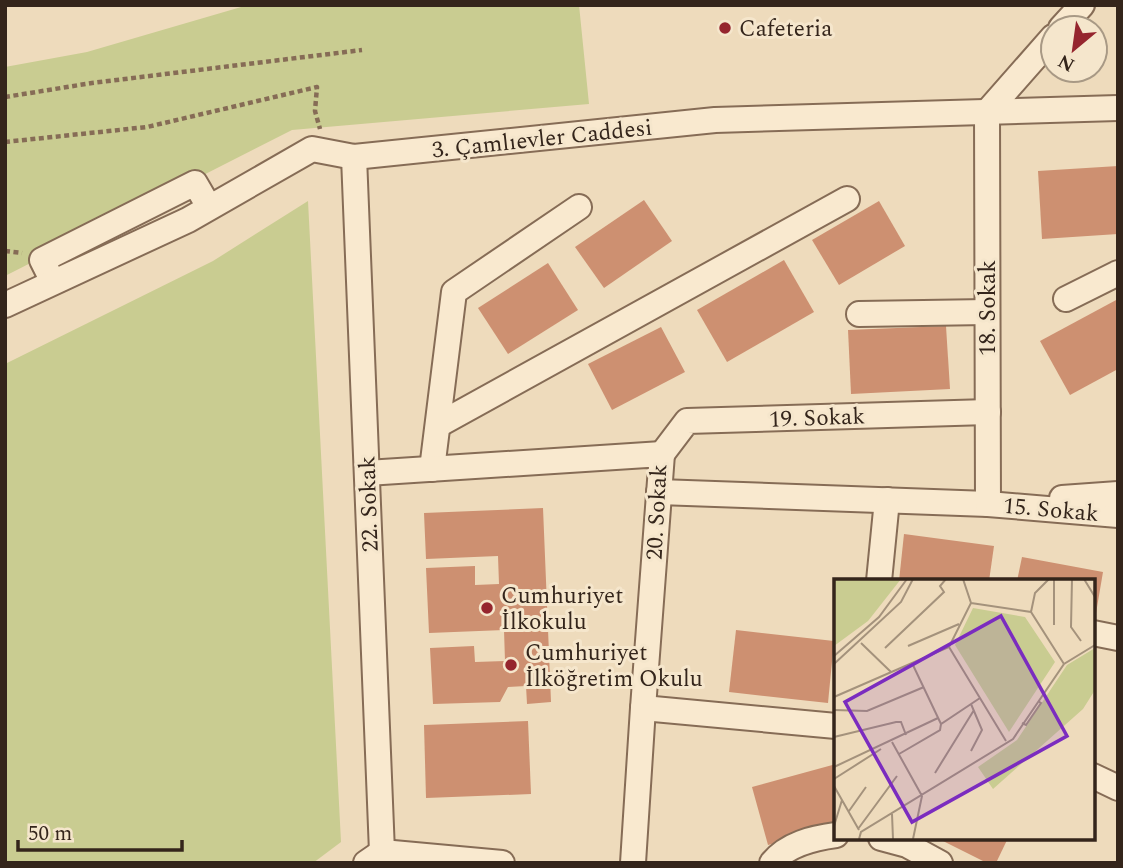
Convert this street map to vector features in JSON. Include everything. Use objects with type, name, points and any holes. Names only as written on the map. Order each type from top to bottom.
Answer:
[{"type":"street","points":[[987,112],[1039,53]]},
{"type":"street","name":"3. Çamlıevler Caddesi","points":[[5,305],[188,219],[312,149],[354,157],[715,120],[1118,108]]},
{"type":"street","name":"18. Sokak","points":[[987,112],[988,503]]},
{"type":"street","name":"22. Sokak","points":[[354,157],[366,473],[374,857]]},
{"type":"street","points":[[438,425],[847,199]]},
{"type":"street","points":[[432,469],[454,292],[579,207]]},
{"type":"street","points":[[1066,299],[1118,273]]},
{"type":"street","points":[[859,314],[987,312]]},
{"type":"street","name":"19. Sokak","points":[[662,454],[687,421],[988,412]]},
{"type":"street","name":"20. Sokak","points":[[366,473],[662,454],[633,863]]},
{"type":"street","points":[[659,492],[988,503]]},
{"type":"street","name":"15. Sokak","points":[[988,503],[1118,494]]},
{"type":"street","points":[[879,579],[887,500]]},
{"type":"street","name":"15. Sokak","points":[[988,503],[1118,515]]},
{"type":"street","points":[[1095,633],[1118,638]]},
{"type":"street","points":[[643,708],[834,726]]},
{"type":"street","points":[[1095,777],[1118,788]]},
{"type":"street","points":[[772,863],[785,850],[834,835]]},
{"type":"street","points":[[888,840],[907,845],[940,863]]},
{"type":"street","points":[[374,857],[502,863]]},
{"type":"path","points":[[5,97],[92,83],[362,50]]},
{"type":"path","points":[[5,142],[146,127],[317,87],[315,111],[326,151]]},
{"type":"green space","points":[[248,5],[579,5],[589,104],[292,130],[5,276],[5,67],[87,52]]},
{"type":"green space","points":[[308,201],[341,842],[313,863],[5,863],[5,364],[213,261]]},
{"type":"building","points":[[1118,166],[1118,234],[1042,239],[1038,171]]},
{"type":"building","points":[[644,200],[672,241],[604,288],[575,247]]},
{"type":"building","points":[[879,201],[905,246],[839,285],[812,240]]},
{"type":"building","points":[[784,260],[814,312],[727,362],[697,310]]},
{"type":"building","points":[[548,263],[578,310],[508,354],[478,308]]},
{"type":"building","points":[[1118,299],[1118,369],[1070,395],[1040,341]]},
{"type":"building","points":[[946,326],[950,389],[851,394],[848,330]]},
{"type":"building","points":[[661,327],[685,372],[612,410],[588,364]]},
{"type":"building","name":"Cumhuriyet İlkokulu","points":[[543,508],[551,702],[527,704],[526,686],[508,687],[500,702],[433,704],[430,648],[474,646],[475,662],[505,661],[504,630],[429,633],[426,568],[475,566],[475,585],[499,584],[498,556],[426,559],[424,513]]},
{"type":"building","points":[[904,534],[994,546],[989,579],[899,579]]},
{"type":"building","points":[[1022,557],[1103,572],[1095,619],[1095,579],[1017,579]]},
{"type":"building","points":[[736,630],[834,641],[828,703],[729,692]]},
{"type":"building","points":[[528,721],[531,794],[426,798],[424,725]]},
{"type":"building","points":[[834,765],[834,828],[768,845],[752,787]]},
{"type":"building","points":[[941,840],[1007,840],[996,863],[987,863]]},
{"type":"place","name":"Cafeteria","points":[[725,28]]},
{"type":"place","name":"Cumhuriyet İlkokulu","points":[[487,608]]},
{"type":"place","name":"Cumhuriyet İlköğretim Okulu","points":[[511,665]]}]
